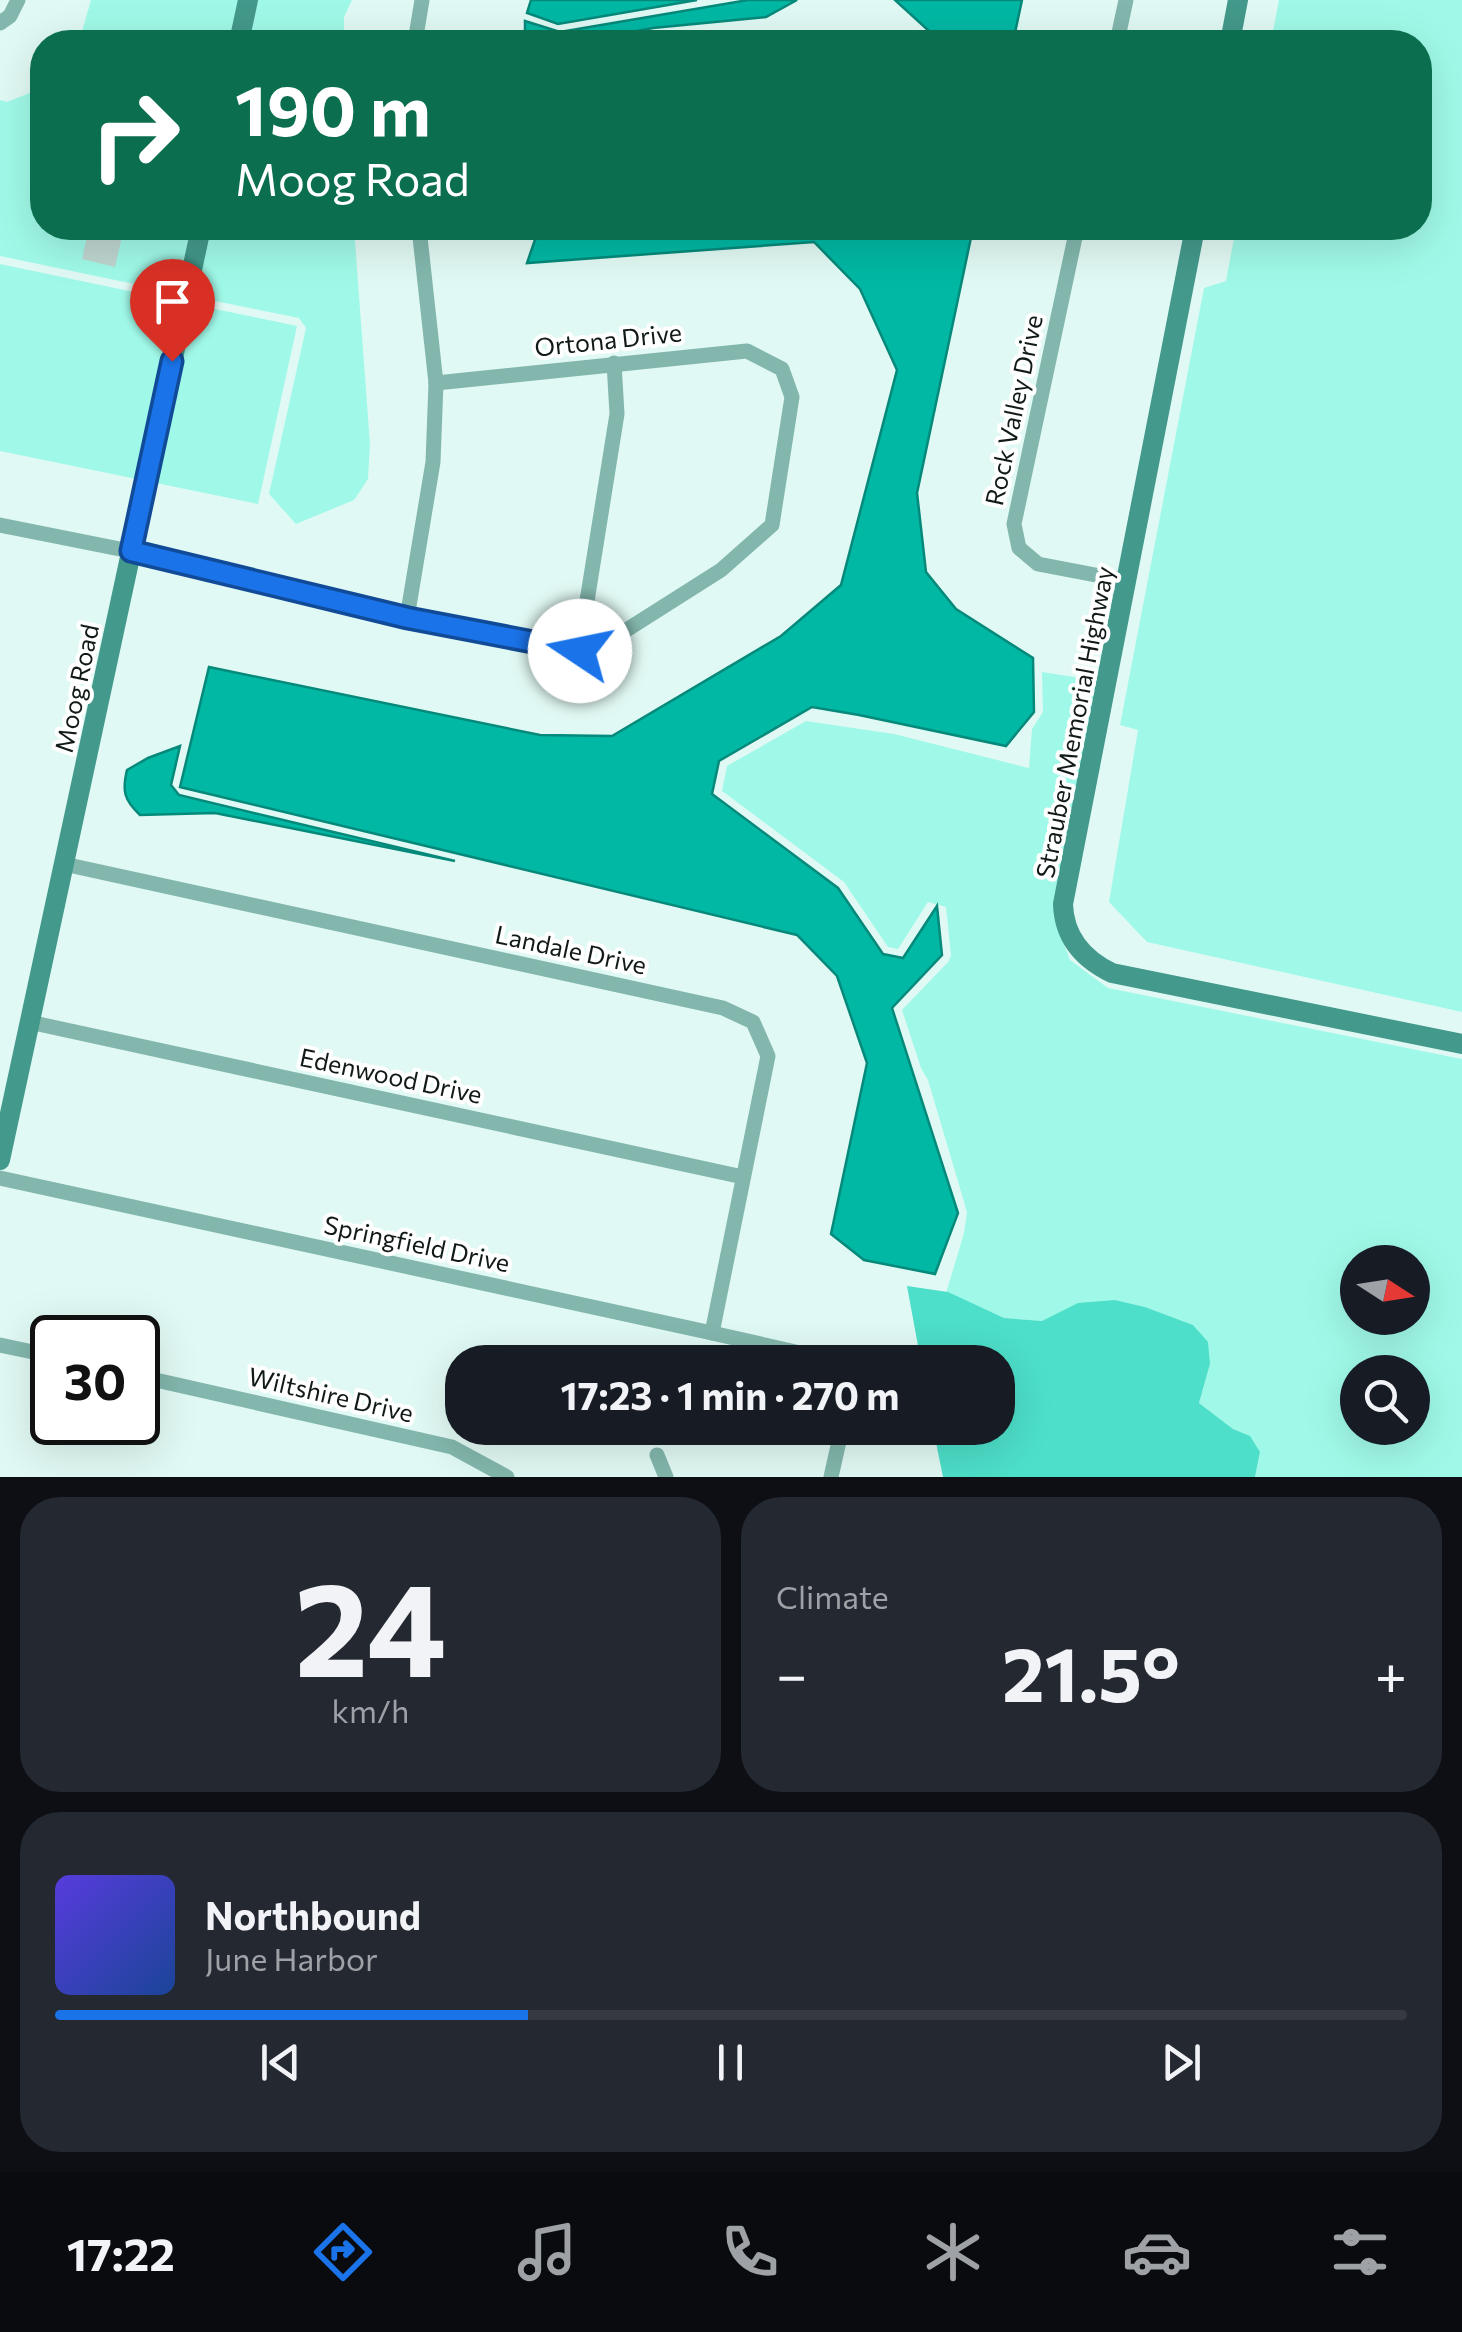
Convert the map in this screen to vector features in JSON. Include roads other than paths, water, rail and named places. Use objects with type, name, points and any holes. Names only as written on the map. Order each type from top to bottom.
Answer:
[{"type":"street","points":[[0,24],[10,16],[18,0]]},
{"type":"street","points":[[242,30],[248,0]]},
{"type":"street","points":[[417,30],[422,0]]},
{"type":"street","points":[[1119,30],[1126,0]]},
{"type":"street","points":[[1232,30],[1238,0]]},
{"type":"street","name":"Moog Road","points":[[0,1160],[198,240]]},
{"type":"street","points":[[408,618],[433,462],[436,382],[421,240]]},
{"type":"street","name":"Rock Valley Drive","points":[[1074,240],[1014,524],[1019,548],[1038,564],[1127,581]]},
{"type":"street","name":"Strauber Memorial Highway","points":[[1193,240],[1063,904],[1070,938],[1096,965],[1112,973],[1462,1044]]},
{"type":"street","name":"Ortona Drive","points":[[436,382],[747,350],[782,369],[792,397],[772,525],[721,570],[616,636],[580,651]]},
{"type":"street","points":[[0,524],[131,551],[408,618],[580,651],[617,414],[614,363]]},
{"type":"street","name":"Landale Drive","points":[[64,864],[723,1008],[752,1022],[768,1056],[712,1333]]},
{"type":"street","name":"Edenwood Drive","points":[[29,1022],[742,1176]]},
{"type":"street","name":"Springfield Drive","points":[[0,1178],[765,1345]]},
{"type":"street","points":[[0,1345],[30,1351]]},
{"type":"street","name":"Wiltshire Drive","points":[[160,1381],[452,1446],[507,1477]]},
{"type":"street","points":[[831,1477],[838,1445]]},
{"type":"street","points":[[657,1455],[666,1477]]}]
